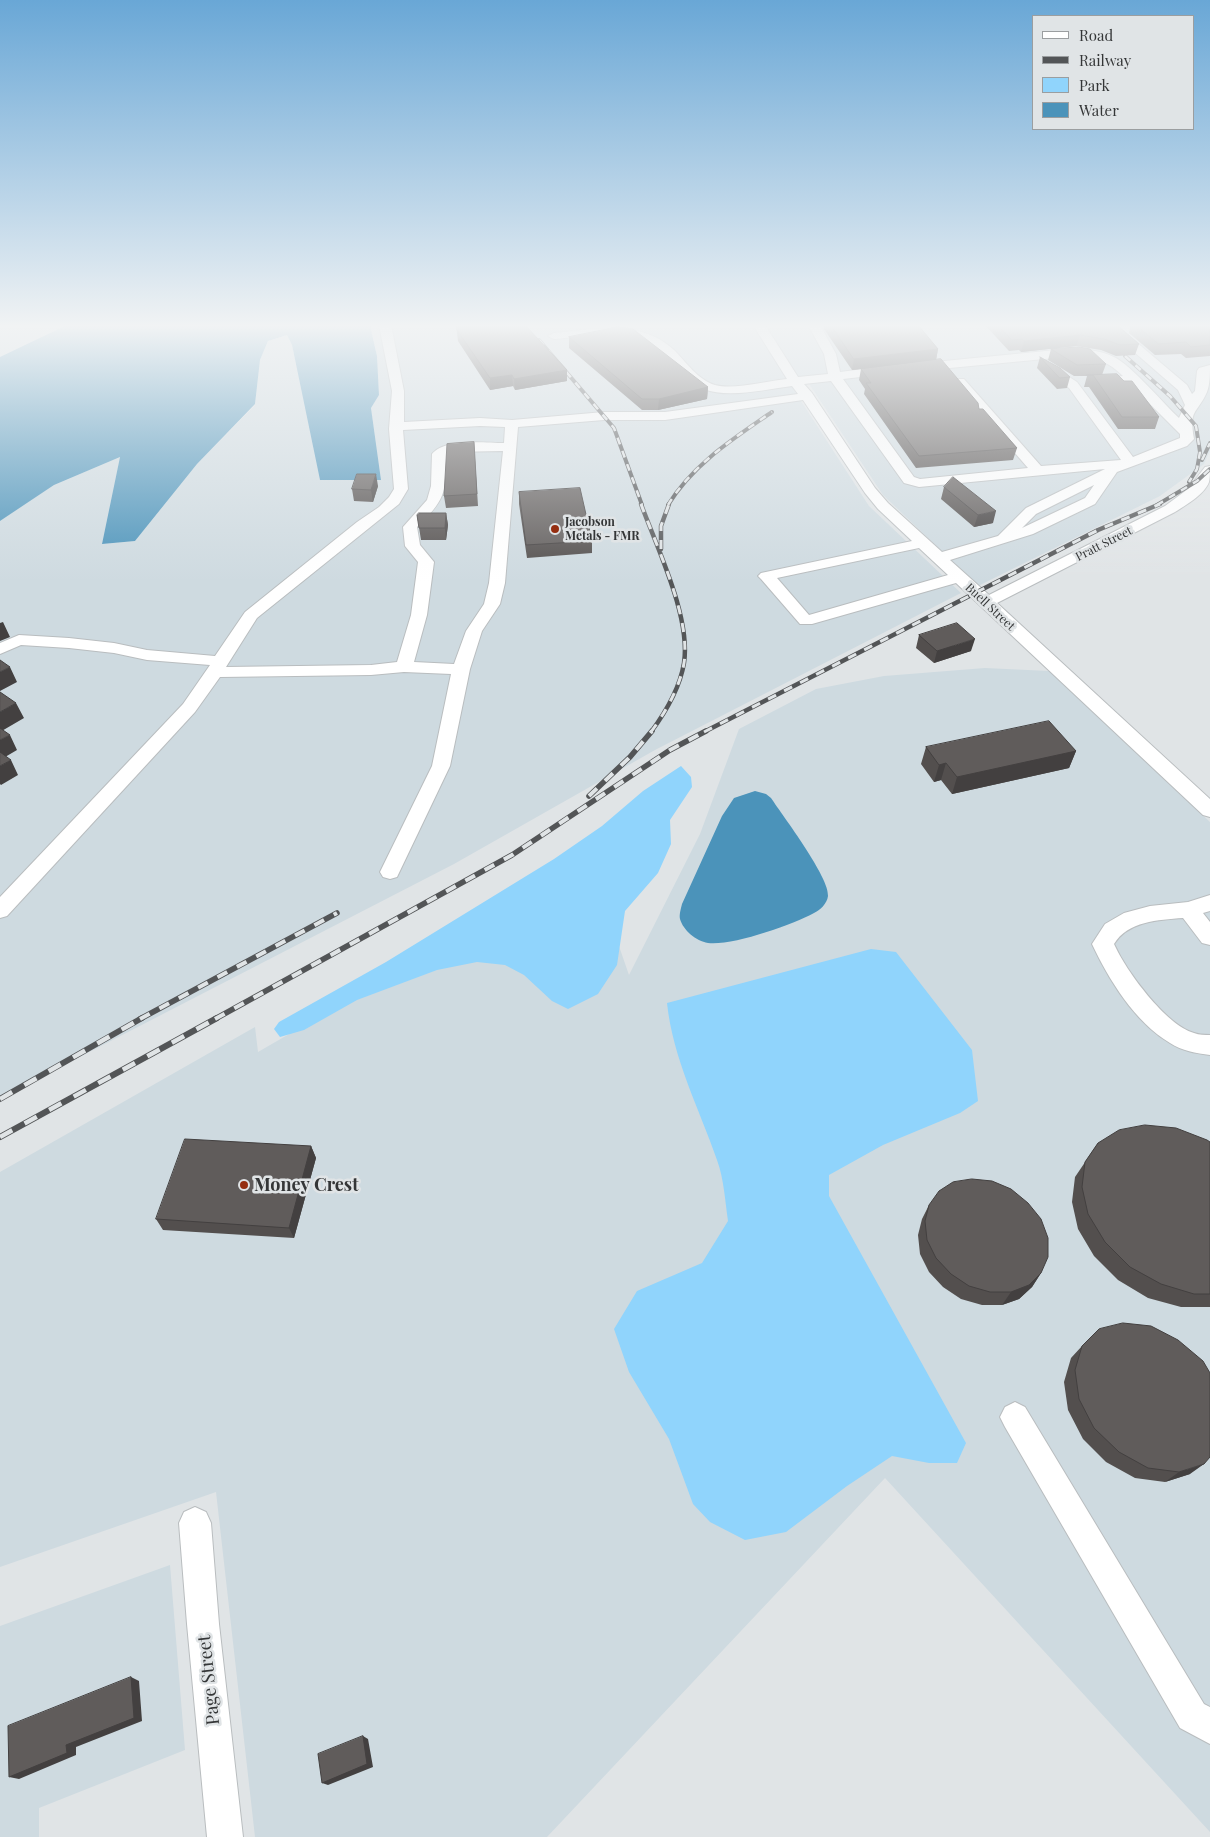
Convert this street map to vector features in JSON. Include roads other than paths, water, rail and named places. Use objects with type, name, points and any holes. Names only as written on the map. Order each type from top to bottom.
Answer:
[{"type":"street","points":[[0,910],[202,693],[238,630],[251,615],[362,524],[380,514],[398,497],[401,489],[396,426],[397,411]]},
{"type":"street","points":[[396,426],[480,422],[512,424],[604,416],[665,416],[703,411]]},
{"type":"street","name":"Buell Street","points":[[818,411],[870,490],[922,543],[1210,810]]},
{"type":"street","points":[[860,411],[913,482],[931,482],[1037,470],[1130,463]]},
{"type":"street","points":[[986,411],[1037,470]]},
{"type":"street","points":[[1092,411],[1130,463]]},
{"type":"street","points":[[1164,411],[1186,433]]},
{"type":"street","points":[[938,558],[977,548],[1005,537],[1028,531],[1090,501],[1111,471],[1182,444],[1187,439],[1184,421],[1186,411]]},
{"type":"street","points":[[390,872],[441,766],[461,669],[474,631],[492,604],[497,583],[512,424]]},
{"type":"street","points":[[404,667],[419,615],[426,562],[412,548],[410,527],[436,498],[439,489],[439,454],[447,448],[510,446]]},
{"type":"street","name":"Pratt Street","points":[[986,603],[1170,509],[1194,492],[1205,480],[1210,470]]},
{"type":"street","points":[[922,543],[766,576],[806,621],[959,578]]},
{"type":"street","points":[[0,649],[19,640],[114,648],[217,667],[404,667],[461,669]]},
{"type":"street","points":[[1210,903],[1188,910],[1155,912],[1130,921],[1113,928],[1103,944],[1109,958],[1144,1006],[1171,1032],[1190,1042],[1210,1045]]},
{"type":"street","points":[[1188,910],[1210,937]]},
{"type":"street","points":[[1015,1416],[1192,1716],[1210,1727]]},
{"type":"street","name":"Page Street","points":[[195,1524],[203,1624],[225,1837]]},
{"type":"water","points":[[0,411],[248,411],[197,464],[135,541],[102,544],[120,457],[54,485],[0,521]]},
{"type":"water","points":[[306,411],[371,411],[381,480],[320,480]]},
{"type":"water","points":[[755,791],[766,794],[771,798],[795,832],[827,887],[828,896],[826,902],[816,912],[777,929],[732,941],[719,943],[703,942],[684,927],[680,919],[682,904],[722,816],[734,798]]},
{"type":"railway","points":[[599,411],[614,428],[642,505]]},
{"type":"railway","points":[[1183,411],[1196,426],[1200,452],[1197,469],[1189,482]]},
{"type":"railway","points":[[668,505],[689,477],[715,453],[772,412]]},
{"type":"railway","points":[[1202,460],[1210,443]]},
{"type":"railway","points":[[1157,505],[1197,481],[1210,469]]},
{"type":"railway","points":[[641,504],[678,604],[685,645],[684,663],[679,681],[667,708],[651,732]]},
{"type":"railway","points":[[661,549],[661,526],[669,504]]},
{"type":"railway","points":[[704,732],[1098,530],[1160,504]]},
{"type":"railway","points":[[589,796],[630,757],[652,731]]},
{"type":"railway","points":[[215,1019],[512,855],[670,750],[706,731]]},
{"type":"railway","points":[[140,1019],[337,913]]},
{"type":"railway","points":[[0,1099],[142,1018]]},
{"type":"railway","points":[[0,1137],[217,1018]]},
{"type":"place","name":"Jacobson Metals - FMR","points":[[555,529]]},
{"type":"place","name":"Money Crest","points":[[244,1185]]}]
